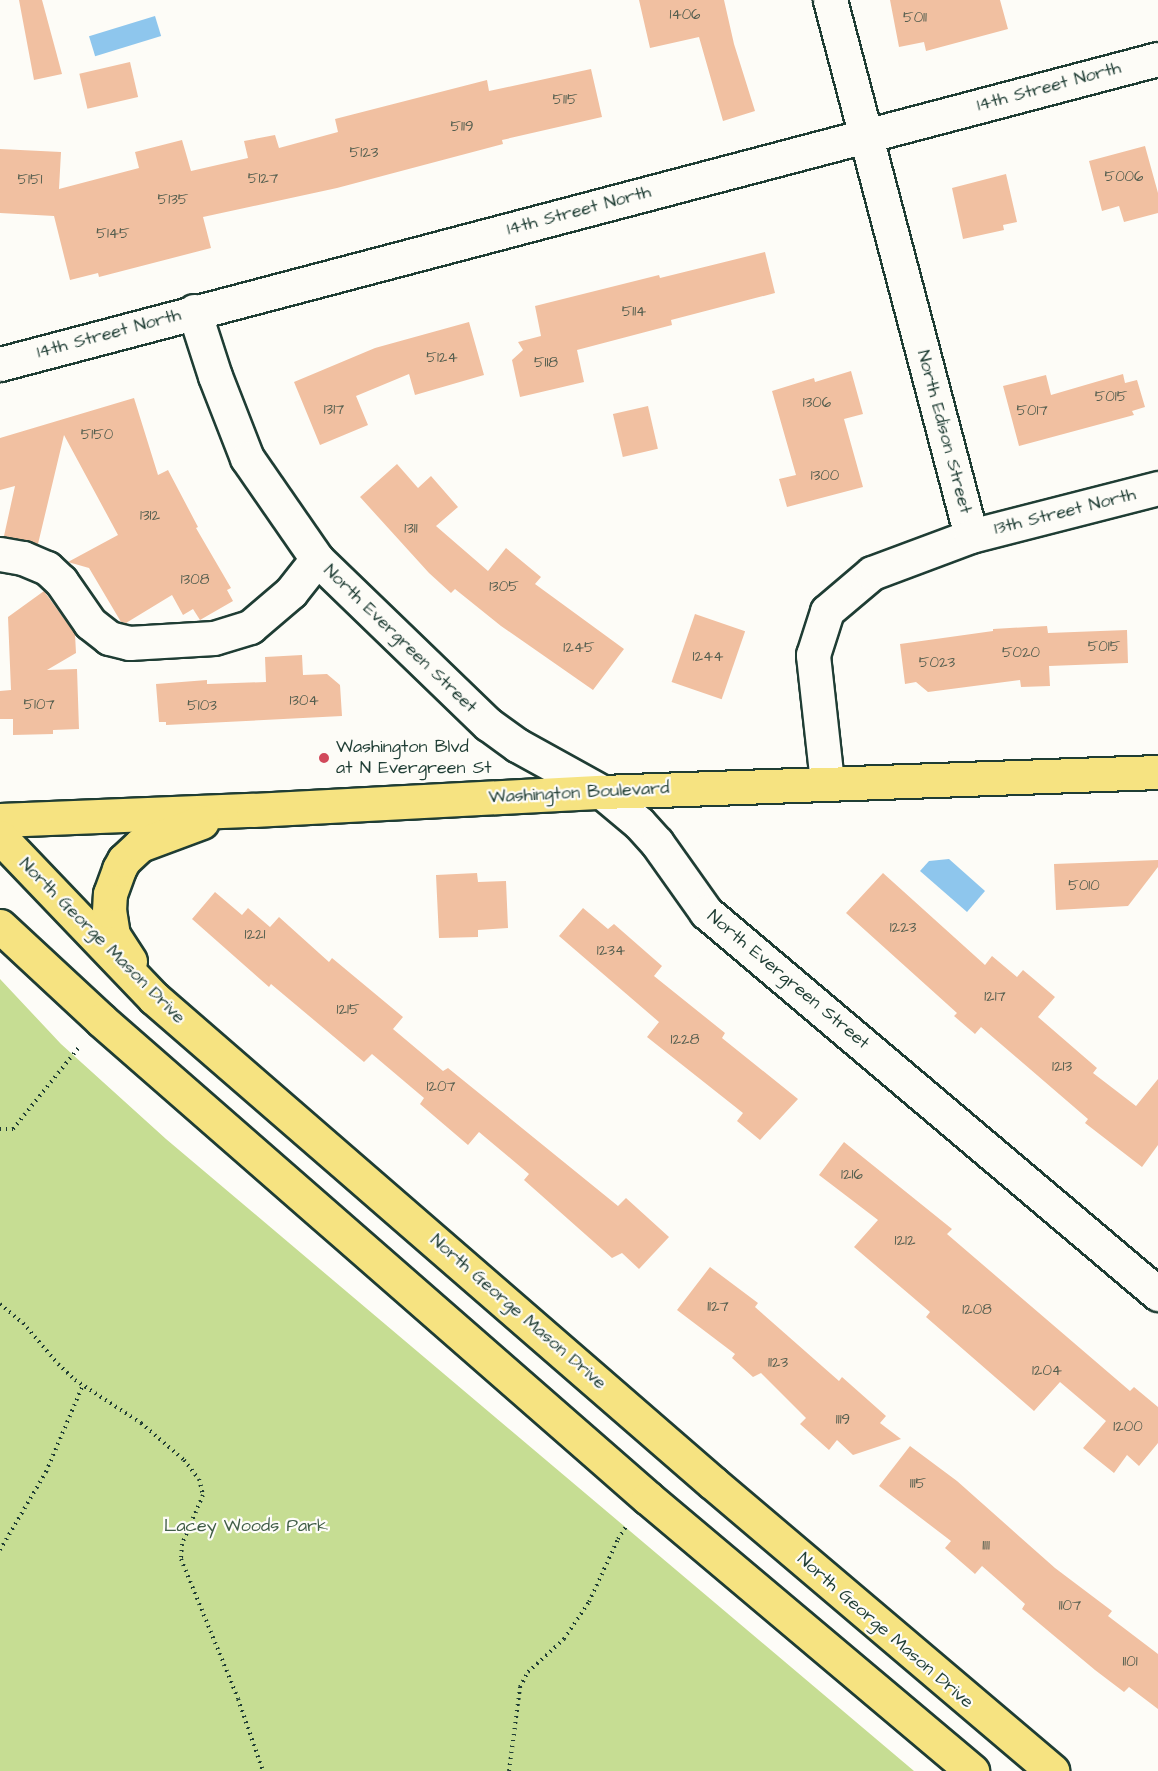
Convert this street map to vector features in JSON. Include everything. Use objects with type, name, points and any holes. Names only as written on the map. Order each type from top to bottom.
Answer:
[{"type":"main road","name":"Washington Boulevard","points":[[0,820],[827,782],[1158,772]]},
{"type":"main road","points":[[154,998],[113,935],[109,911],[110,894],[119,869],[124,860],[140,845],[188,826],[253,810]]},
{"type":"main road","name":"North George Mason Drive","points":[[0,837],[154,998],[713,1483],[1052,1771]]},
{"type":"main road","points":[[0,926],[101,1020],[648,1498],[972,1771]]},
{"type":"street","name":"North Edison Street","points":[[827,782],[813,655],[827,611],[872,573],[971,536],[830,0]]},
{"type":"street","name":"14th Street North","points":[[0,364],[194,311],[1158,59]]},
{"type":"street","name":"North Evergreen Street","points":[[194,311],[214,376],[247,458],[317,559],[488,724],[517,745],[602,792],[639,823],[657,843],[706,912],[1158,1294]]},
{"type":"street","name":"13th Street North","points":[[971,536],[1158,488]]},
{"type":"street","points":[[0,554],[23,558],[47,568],[61,581],[90,623],[109,638],[129,643],[214,638],[250,627],[291,592],[317,559]]},
{"type":"path","points":[[0,1129],[13,1129],[101,1020]]},
{"type":"path","points":[[0,1304],[23,1323],[58,1364],[83,1385],[141,1423],[184,1460],[199,1479],[203,1495],[182,1544],[181,1559],[238,1699],[263,1771]]},
{"type":"path","points":[[0,1550],[46,1472],[83,1385]]},
{"type":"path","points":[[510,1771],[520,1687],[528,1671],[564,1639],[583,1611],[626,1526]]},
{"type":"green space","name":"Lacey Woods Park","points":[[0,979],[61,1044],[166,1139],[914,1771],[0,1771]]},
{"type":"water","points":[[155,16],[161,36],[95,56],[89,36]]},
{"type":"water","points":[[949,859],[985,891],[967,912],[920,871],[929,861]]},
{"type":"building","points":[[19,0],[42,0],[62,74],[34,80]]},
{"type":"building","points":[[639,0],[724,0],[734,44],[755,111],[723,121],[699,37],[650,48]]},
{"type":"building","points":[[890,0],[1000,0],[1008,29],[926,51],[924,42],[899,47]]},
{"type":"building","points":[[130,62],[138,97],[87,109],[79,74]]},
{"type":"building","points":[[591,69],[602,117],[502,140],[503,144],[337,188],[203,217],[211,248],[99,277],[98,273],[70,280],[54,216],[0,213],[0,149],[61,152],[59,189],[139,168],[135,152],[182,140],[191,171],[248,158],[244,141],[275,135],[279,148],[338,132],[335,119],[487,80],[489,91]]},
{"type":"building","points":[[1145,146],[1158,193],[1158,213],[1124,222],[1119,206],[1102,211],[1089,161]]},
{"type":"building","points":[[1006,174],[1017,222],[1003,225],[1004,230],[963,239],[952,188]]},
{"type":"building","points":[[765,252],[775,293],[671,320],[672,325],[577,350],[584,382],[520,397],[512,360],[523,350],[518,342],[541,336],[535,306],[659,275],[660,278]]},
{"type":"building","points":[[469,322],[484,375],[415,395],[409,374],[356,396],[368,425],[320,445],[294,382],[375,348]]},
{"type":"building","points":[[851,371],[863,414],[844,419],[863,487],[787,507],[779,479],[796,475],[772,391],[814,378],[815,382]]},
{"type":"building","points":[[1123,374],[1125,383],[1137,380],[1145,407],[1132,411],[1134,415],[1019,446],[1003,386],[1046,375],[1051,395]]},
{"type":"building","points":[[134,398],[158,475],[168,470],[198,527],[196,528],[231,588],[227,590],[233,601],[200,620],[193,609],[183,615],[172,595],[126,623],[121,622],[89,568],[68,562],[118,535],[64,435],[38,544],[4,536],[15,486],[0,490],[0,438]]},
{"type":"building","points":[[648,406],[658,449],[623,457],[613,414]]},
{"type":"building","points":[[397,464],[418,488],[431,476],[458,507],[436,526],[488,571],[506,548],[541,577],[535,584],[624,649],[593,690],[501,626],[455,589],[451,593],[429,573],[360,497]]},
{"type":"building","points":[[44,591],[75,634],[76,653],[47,670],[77,669],[79,729],[53,730],[53,734],[13,735],[13,719],[0,719],[0,691],[11,690],[8,617]]},
{"type":"building","points":[[695,614],[745,631],[722,699],[672,682]]},
{"type":"building","points":[[1047,626],[1048,633],[1127,630],[1128,663],[1049,666],[1050,686],[1021,687],[1020,680],[928,692],[916,682],[905,684],[900,644],[993,631],[993,629]]},
{"type":"building","points":[[302,655],[303,675],[327,674],[340,685],[342,716],[166,725],[166,722],[159,722],[156,684],[207,680],[207,684],[266,682],[265,657]]},
{"type":"building","points":[[1158,860],[1158,867],[1128,906],[1056,910],[1054,864]]},
{"type":"building","points":[[477,873],[478,882],[506,881],[508,928],[478,930],[478,937],[439,938],[436,875]]},
{"type":"building","points":[[883,873],[985,965],[992,956],[1017,977],[1023,970],[1055,997],[1038,1017],[1097,1068],[1093,1073],[1136,1106],[1158,1079],[1158,1145],[1142,1167],[1085,1123],[1088,1119],[981,1027],[975,1034],[954,1016],[957,1013],[846,913]]},
{"type":"building","points":[[215,892],[242,915],[248,908],[270,927],[279,917],[329,962],[332,958],[403,1017],[393,1029],[443,1071],[448,1068],[618,1206],[626,1198],[669,1237],[639,1269],[622,1253],[612,1258],[524,1180],[529,1174],[479,1132],[468,1145],[420,1104],[424,1098],[372,1054],[364,1062],[271,984],[269,987],[192,919]]},
{"type":"building","points":[[583,908],[608,929],[614,924],[662,966],[654,976],[725,1033],[722,1038],[798,1099],[760,1140],[737,1121],[743,1113],[647,1037],[659,1022],[559,936]]},
{"type":"building","points":[[844,1142],[952,1229],[947,1234],[1130,1391],[1134,1387],[1158,1407],[1158,1443],[1139,1466],[1127,1455],[1114,1473],[1083,1448],[1106,1421],[1060,1382],[1034,1411],[926,1317],[930,1312],[854,1247],[878,1220],[819,1175]]},
{"type":"building","points":[[710,1267],[758,1303],[755,1307],[839,1381],[842,1377],[886,1416],[880,1423],[901,1439],[853,1455],[837,1440],[829,1450],[800,1424],[806,1418],[761,1373],[753,1377],[732,1358],[735,1354],[677,1310]]},
{"type":"building","points":[[910,1446],[957,1481],[1055,1568],[1112,1611],[1108,1616],[1158,1654],[1158,1709],[1129,1687],[1124,1692],[1095,1670],[1022,1609],[1025,1604],[982,1566],[975,1574],[945,1548],[951,1541],[879,1486]]},
{"type":"place","name":"Washington Blvd at N Evergreen St","points":[[324,758]]}]
